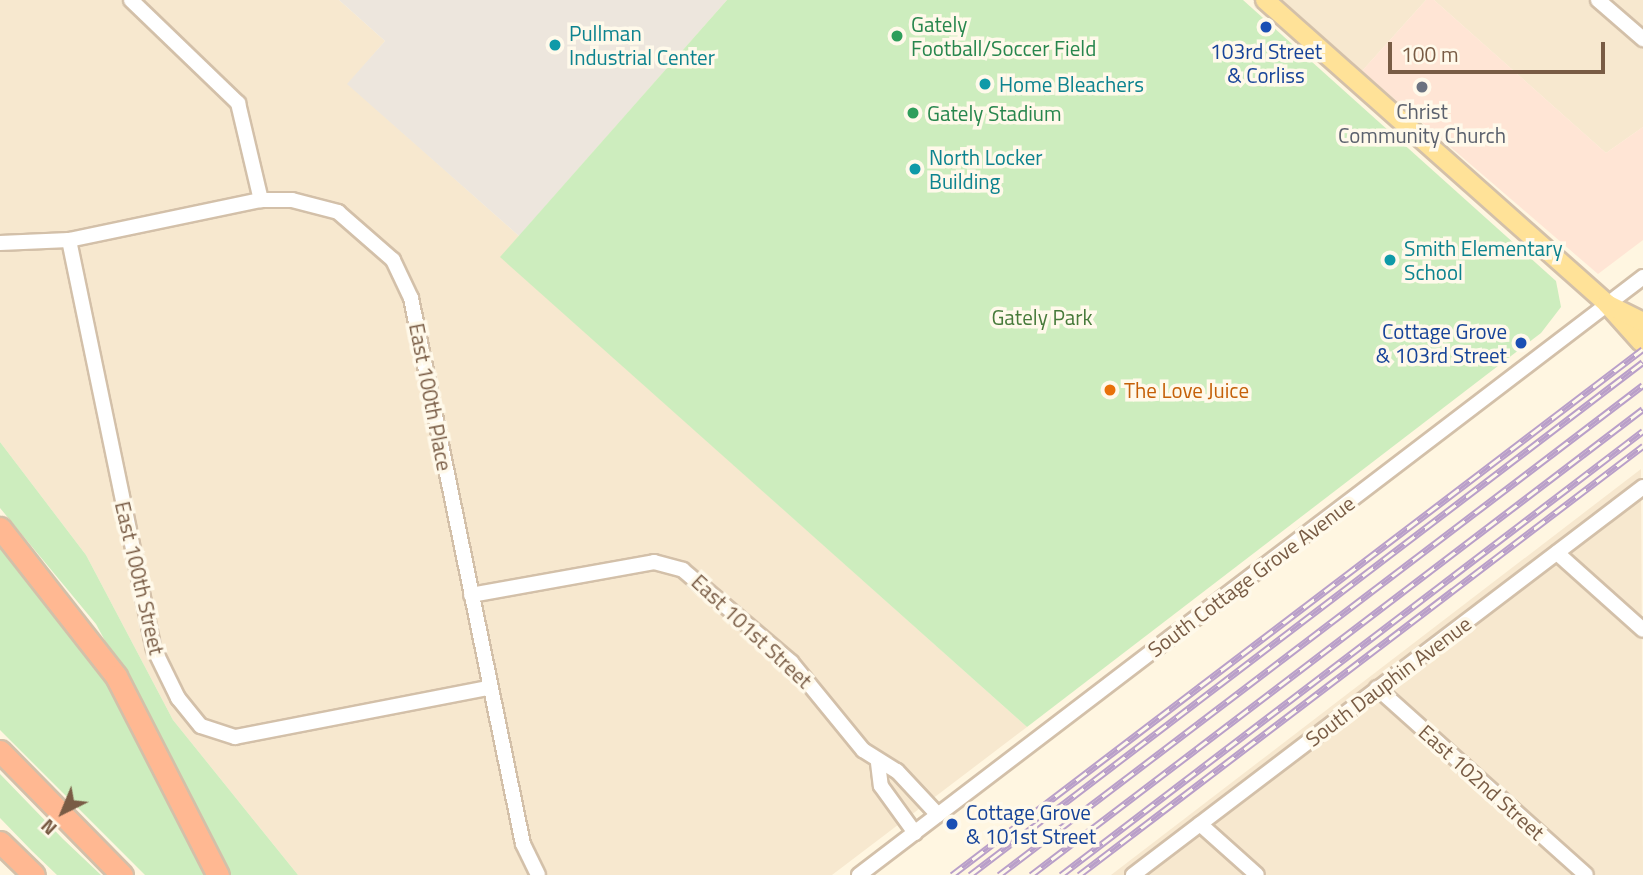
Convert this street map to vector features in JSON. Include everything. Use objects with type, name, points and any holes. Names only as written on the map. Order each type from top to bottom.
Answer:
[{"type":"highway","points":[[0,528],[116,676],[218,875]]},
{"type":"highway","points":[[0,751],[122,875]]},
{"type":"highway","points":[[0,842],[34,875]]},
{"type":"main road","points":[[1268,1],[1607,304],[1640,342]]},
{"type":"main road","points":[[1607,304],[1643,322]]},
{"type":"street","points":[[131,0],[238,103],[261,200]]},
{"type":"street","points":[[1598,0],[1643,40]]},
{"type":"street","name":"East 100th Place","points":[[69,240],[261,200],[338,212],[378,242],[404,280],[523,844],[538,875]]},
{"type":"street","points":[[0,243],[69,240]]},
{"type":"street","name":"East 100th Street","points":[[69,240],[146,622],[166,677],[189,714],[210,732],[235,737],[488,688]]},
{"type":"street","name":"South Cottage Grove Avenue","points":[[859,875],[1643,277]]},
{"type":"street","name":"South Dauphin Avenue","points":[[1133,875],[1643,487]]},
{"type":"street","points":[[1557,553],[1643,630]]},
{"type":"street","name":"East 101st Street","points":[[471,595],[654,562],[683,569],[791,663],[878,763],[897,771],[938,815]]},
{"type":"street","name":"East 102nd Street","points":[[1377,688],[1586,875]]},
{"type":"street","name":"East 101st Street","points":[[878,763],[881,786],[915,833]]},
{"type":"street","points":[[1200,824],[1257,875]]},
{"type":"shaded area","points":[[0,0],[339,0],[385,41],[348,84],[519,236],[501,257],[1027,727],[832,875],[298,875],[173,720],[86,555],[0,442]]},
{"type":"shaded area","points":[[339,0],[727,0],[519,236],[347,84],[385,41]]},
{"type":"shaded area","points":[[1281,0],[1426,0],[1362,71]]},
{"type":"shaded area","points":[[1426,0],[1434,0],[1606,153],[1643,127],[1643,240],[1598,274],[1362,71]]},
{"type":"shaded area","points":[[1434,0],[1643,0],[1643,127],[1606,153]]},
{"type":"shaded area","points":[[1641,469],[1643,875],[1111,875]]},
{"type":"green space","name":"Gately Park","points":[[727,0],[1243,0],[1556,281],[1561,307],[1541,333],[1027,727],[500,257]]},
{"type":"green space","points":[[0,442],[86,555],[173,720],[298,875],[231,875],[96,624],[0,508]]},
{"type":"green space","points":[[0,545],[103,677],[206,875],[145,875],[0,730]]},
{"type":"green space","points":[[0,774],[101,875],[57,875],[32,851],[0,818]]},
{"type":"railway","points":[[952,875],[1643,349]]},
{"type":"railway","points":[[970,875],[1643,362]]},
{"type":"railway","points":[[999,875],[1643,385]]},
{"type":"railway","points":[[1031,875],[1643,409]]},
{"type":"railway","points":[[1061,875],[1643,431]]},
{"type":"railway","points":[[1079,875],[1643,446]]},
{"type":"place","name":"103rd Street & Corliss","points":[[1266,27]]},
{"type":"place","name":"Gately Football/Soccer Field","points":[[897,36]]},
{"type":"place","name":"Pullman Industrial Center","points":[[555,45]]},
{"type":"place","name":"Home Bleachers","points":[[985,84]]},
{"type":"place","name":"Christ Community Church","points":[[1422,87]]},
{"type":"place","name":"Gately Stadium","points":[[913,113]]},
{"type":"place","name":"North Locker Building","points":[[915,169]]},
{"type":"place","name":"Smith Elementary School","points":[[1390,260]]},
{"type":"place","name":"Cottage Grove & 103rd Street","points":[[1521,343]]},
{"type":"place","name":"The Love Juice","points":[[1110,390]]},
{"type":"place","name":"Cottage Grove & 101st Street","points":[[952,824]]}]
